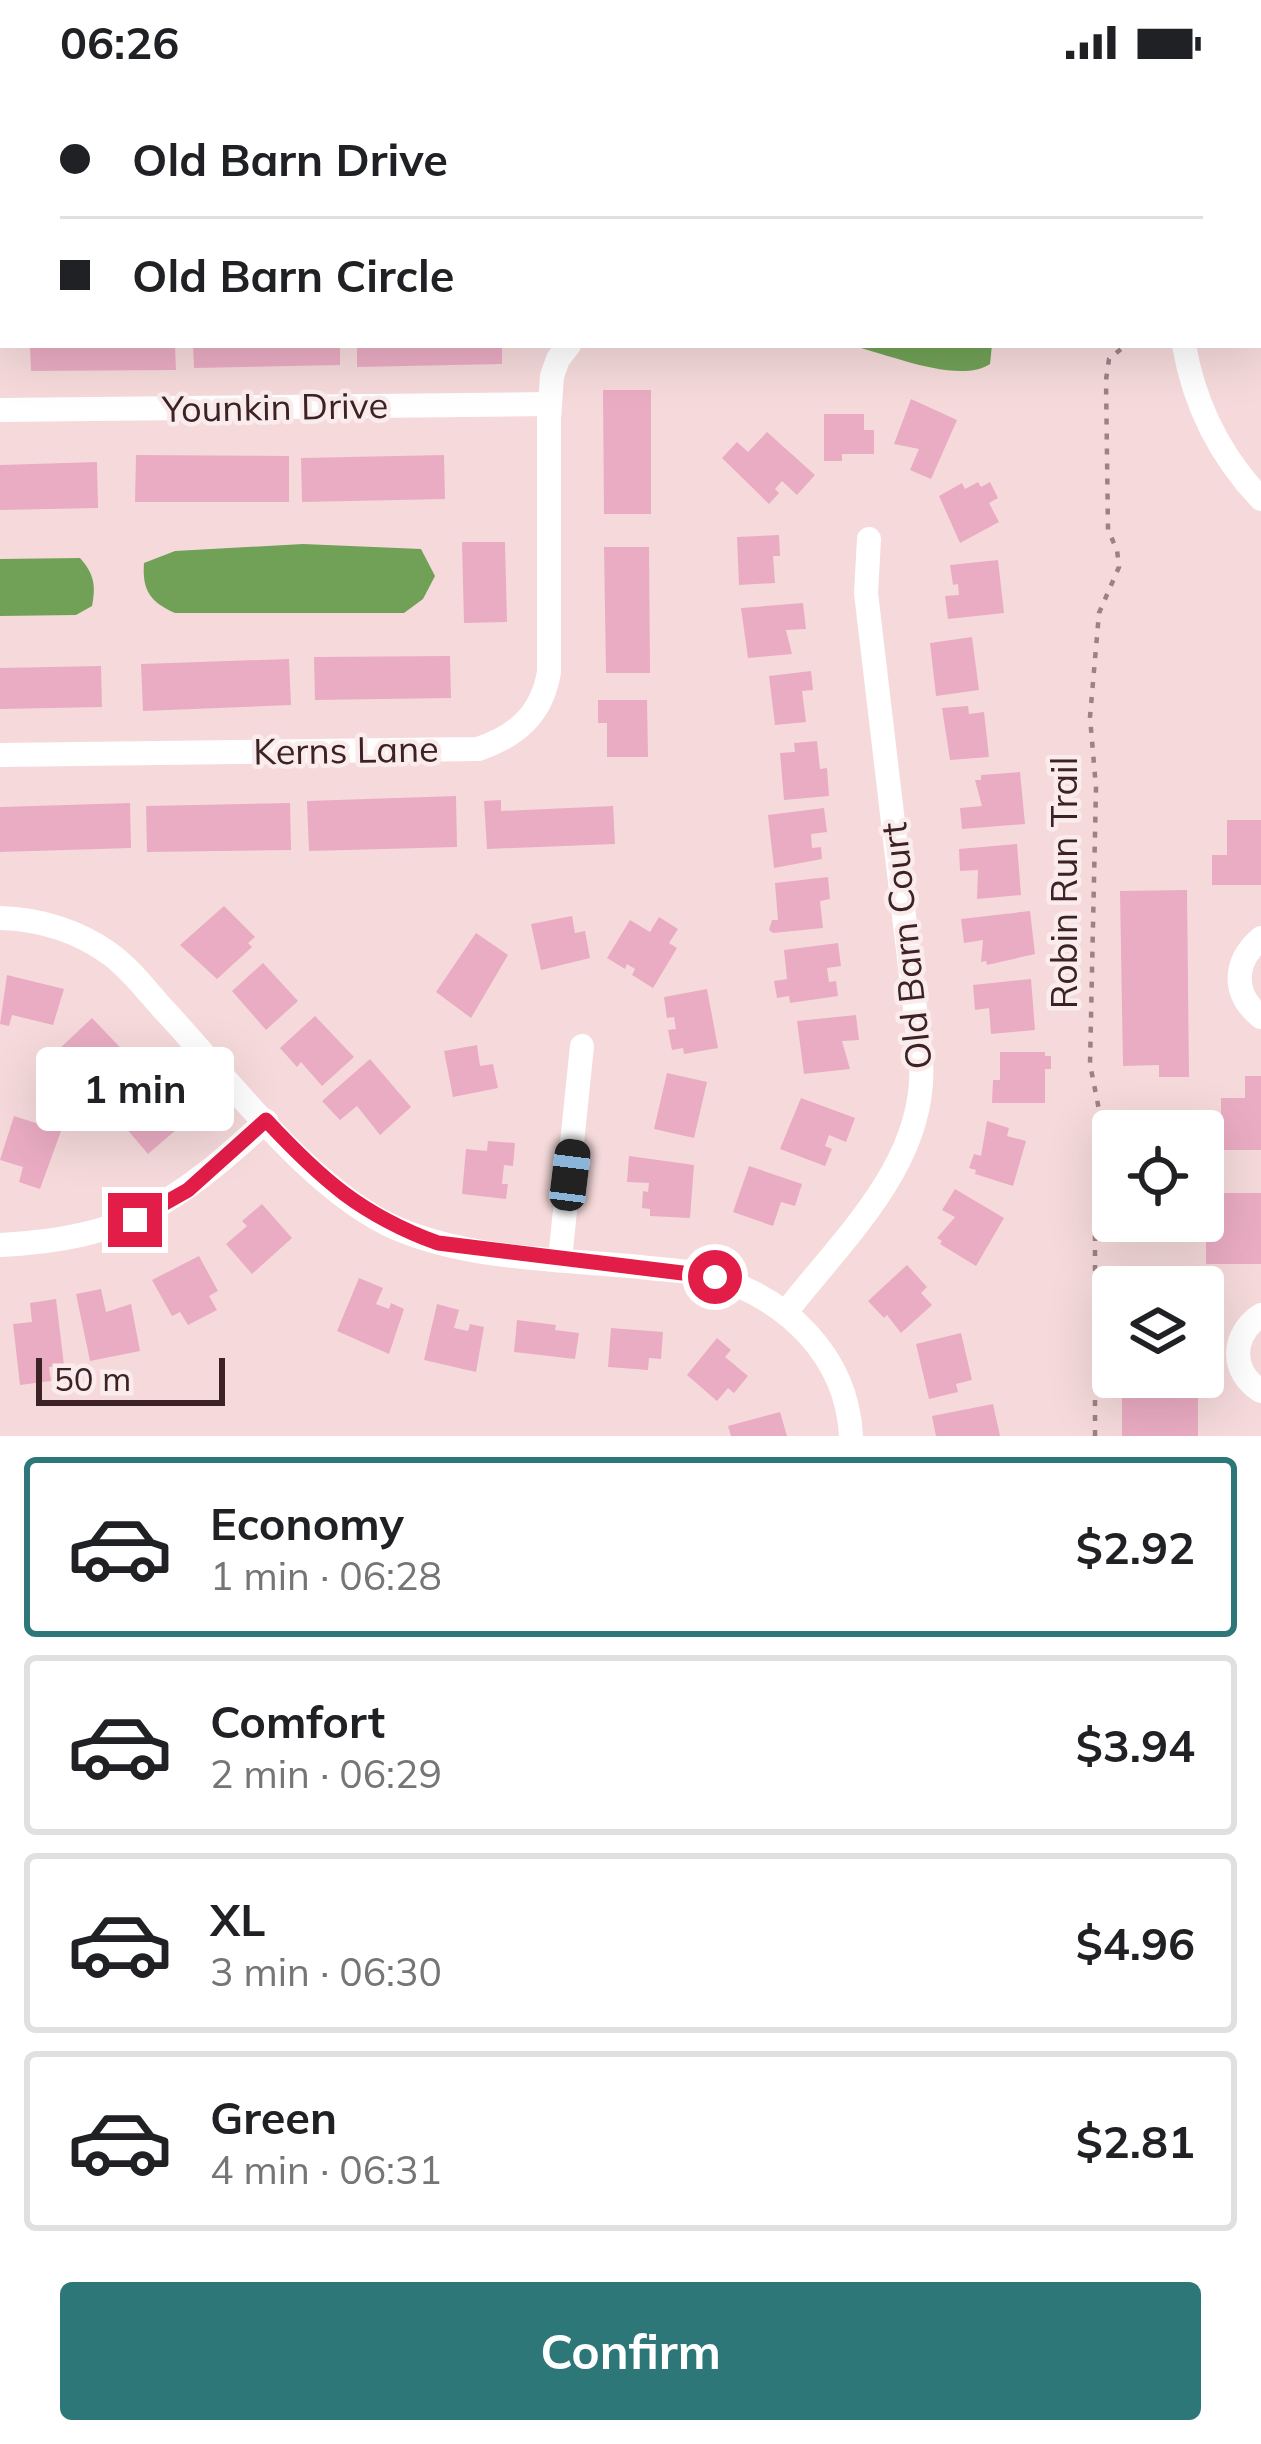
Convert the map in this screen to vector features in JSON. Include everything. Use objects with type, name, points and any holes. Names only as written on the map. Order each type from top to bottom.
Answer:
[{"type":"street","name":"Kerns Lane","points":[[0,755],[478,748],[496,743],[528,721],[547,685],[550,404],[552,376],[566,348]]},
{"type":"street","points":[[1185,348],[1210,428],[1234,468],[1261,499]]},
{"type":"street","name":"Younkin Drive","points":[[0,410],[550,404]]},
{"type":"street","name":"Old Barn Court","points":[[786,1312],[892,1177],[913,1134],[921,1096],[921,1060],[866,593],[869,539]]},
{"type":"street","points":[[0,918],[56,926],[109,953],[336,1191],[395,1227],[438,1243],[715,1277],[786,1312],[835,1372],[851,1436]]},
{"type":"street","points":[[1261,938],[1243,959],[1238,982],[1246,1004],[1261,1017]]},
{"type":"street","points":[[560,1259],[582,1046]]},
{"type":"street","points":[[0,1245],[78,1238],[135,1220],[188,1190],[266,1120]]},
{"type":"street","points":[[1261,1315],[1241,1334],[1237,1357],[1246,1380],[1261,1391]]},
{"type":"path","name":"Robin Run Trail","points":[[1095,1436],[1094,1248],[1101,1189],[1101,1120],[1090,1064],[1096,788],[1090,717],[1099,613],[1119,567],[1108,530],[1106,380],[1109,359],[1122,348]]},
{"type":"shaded area","points":[[860,348],[992,348],[990,364],[976,370],[921,365]]},
{"type":"shaded area","points":[[303,544],[421,549],[435,576],[423,599],[404,613],[175,613],[149,594],[144,581],[144,563],[175,551]]},
{"type":"shaded area","points":[[80,558],[93,580],[92,606],[76,615],[0,616],[0,559]]},
{"type":"building","points":[[30,348],[175,348],[176,370],[31,371]]},
{"type":"building","points":[[193,348],[340,348],[340,365],[194,368]]},
{"type":"building","points":[[357,348],[502,348],[502,364],[357,367]]},
{"type":"building","points":[[603,390],[651,390],[651,514],[604,514]]},
{"type":"building","points":[[911,399],[957,420],[931,479],[910,470],[919,449],[894,444]]},
{"type":"building","points":[[824,414],[864,414],[864,430],[874,430],[874,454],[842,454],[842,461],[824,461]]},
{"type":"building","points":[[767,432],[815,475],[797,495],[782,481],[769,504],[722,458],[737,442],[748,452]]},
{"type":"building","points":[[136,455],[289,456],[289,502],[135,502]]},
{"type":"building","points":[[444,455],[445,499],[302,502],[301,458]]},
{"type":"building","points":[[97,462],[98,508],[0,510],[0,465]]},
{"type":"building","points":[[978,482],[981,487],[990,482],[998,498],[989,503],[999,522],[960,543],[939,496],[962,483],[965,489]]},
{"type":"building","points":[[779,535],[780,556],[773,556],[775,583],[739,585],[737,537]]},
{"type":"building","points":[[462,542],[505,542],[507,622],[464,623]]},
{"type":"building","points":[[604,547],[649,547],[650,673],[606,673]]},
{"type":"building","points":[[998,560],[1004,613],[948,619],[945,596],[959,595],[950,565]]},
{"type":"building","points":[[803,603],[806,629],[786,630],[792,654],[748,658],[741,608]]},
{"type":"building","points":[[972,637],[979,690],[936,696],[930,643]]},
{"type":"building","points":[[450,656],[451,698],[315,700],[314,657]]},
{"type":"building","points":[[289,659],[291,705],[143,711],[141,664]]},
{"type":"building","points":[[101,666],[102,707],[0,709],[0,668]]},
{"type":"building","points":[[811,671],[813,690],[802,691],[806,722],[775,725],[769,676]]},
{"type":"building","points":[[598,700],[647,700],[648,757],[607,757],[607,723],[598,723]]},
{"type":"building","points":[[968,706],[969,714],[984,712],[989,757],[950,760],[942,708]]},
{"type":"building","points":[[817,741],[820,769],[827,768],[829,796],[784,800],[780,753],[795,752],[794,743]]},
{"type":"building","points":[[1020,772],[1025,824],[962,829],[960,808],[982,806],[975,780],[981,780],[981,775]]},
{"type":"building","points":[[456,796],[457,847],[309,851],[307,801]]},
{"type":"building","points":[[501,800],[501,811],[613,806],[615,844],[487,849],[484,801]]},
{"type":"building","points":[[130,803],[131,848],[0,852],[0,807]]},
{"type":"building","points":[[290,803],[291,850],[147,852],[146,806]]},
{"type":"building","points":[[824,808],[827,832],[811,834],[812,848],[821,847],[822,859],[774,868],[768,815]]},
{"type":"building","points":[[1227,820],[1261,820],[1261,885],[1212,885],[1212,855],[1227,855]]},
{"type":"building","points":[[1017,844],[1021,895],[977,899],[978,870],[960,871],[959,849]]},
{"type":"building","points":[[828,877],[830,899],[820,901],[823,928],[769,930],[772,920],[778,920],[775,883]]},
{"type":"building","points":[[1187,890],[1189,1077],[1159,1077],[1159,1065],[1123,1066],[1120,891]]},
{"type":"building","points":[[224,906],[255,937],[248,943],[252,947],[217,979],[180,945]]},
{"type":"building","points":[[1030,911],[1035,954],[987,965],[981,962],[983,940],[964,943],[961,919]]},
{"type":"building","points":[[572,916],[575,933],[585,931],[590,958],[541,970],[531,924]]},
{"type":"building","points":[[659,917],[678,929],[669,943],[677,948],[653,988],[632,975],[635,969],[627,964],[625,969],[607,958],[630,920],[650,932]]},
{"type":"building","points":[[476,933],[508,955],[471,1018],[436,992]]},
{"type":"building","points":[[838,943],[841,966],[827,968],[829,982],[836,981],[838,996],[790,1003],[789,996],[777,998],[774,981],[787,979],[784,950]]},
{"type":"building","points":[[263,963],[298,1001],[266,1030],[232,991]]},
{"type":"building","points":[[7,975],[64,989],[53,1025],[12,1015],[9,1026],[0,1024]]},
{"type":"building","points":[[1031,979],[1035,1030],[991,1034],[989,1008],[975,1010],[973,985]]},
{"type":"building","points":[[707,989],[718,1048],[684,1054],[683,1048],[672,1050],[668,1030],[676,1029],[674,1017],[667,1018],[664,997]]},
{"type":"building","points":[[856,1015],[859,1040],[842,1041],[850,1069],[804,1074],[797,1021]]},
{"type":"building","points":[[315,1016],[354,1057],[322,1086],[301,1062],[297,1067],[280,1048]]},
{"type":"building","points":[[92,1018],[135,1063],[95,1093],[56,1052]]},
{"type":"building","points":[[477,1045],[480,1066],[493,1064],[498,1088],[453,1097],[444,1051]]},
{"type":"building","points":[[1000,1052],[1051,1056],[1051,1069],[1045,1069],[1045,1103],[992,1103],[993,1080],[1000,1080]]},
{"type":"building","points":[[370,1059],[411,1107],[380,1135],[357,1106],[340,1120],[322,1101]]},
{"type":"building","points":[[667,1073],[707,1082],[694,1138],[654,1129]]},
{"type":"building","points":[[1245,1076],[1261,1076],[1261,1150],[1224,1150],[1221,1098],[1245,1098]]},
{"type":"building","points":[[147,1077],[163,1096],[158,1100],[164,1107],[169,1103],[181,1117],[173,1124],[177,1129],[148,1154],[120,1121],[127,1114],[117,1103]]},
{"type":"building","points":[[801,1098],[855,1118],[846,1142],[829,1135],[825,1146],[832,1149],[825,1166],[780,1149]]},
{"type":"building","points":[[14,1116],[61,1131],[40,1189],[19,1182],[23,1167],[0,1160]]},
{"type":"building","points":[[987,1121],[1009,1128],[1007,1136],[1026,1141],[1013,1186],[969,1168],[974,1154],[981,1156]]},
{"type":"building","points":[[488,1141],[515,1143],[513,1166],[504,1165],[506,1199],[462,1194],[466,1149],[487,1151]]},
{"type":"building","points":[[629,1156],[694,1165],[690,1218],[650,1216],[650,1209],[642,1208],[643,1191],[648,1192],[649,1183],[627,1182]]},
{"type":"building","points":[[749,1166],[802,1184],[795,1206],[781,1202],[773,1226],[733,1212]]},
{"type":"building","points":[[955,1189],[1004,1218],[976,1266],[937,1238],[955,1217],[942,1210]]},
{"type":"building","points":[[1224,1193],[1261,1193],[1261,1264],[1206,1264],[1206,1242],[1224,1242]]},
{"type":"building","points":[[262,1204],[292,1238],[252,1274],[226,1244]]},
{"type":"building","points":[[199,1256],[218,1291],[209,1296],[217,1310],[188,1325],[180,1312],[172,1316],[152,1280]]},
{"type":"building","points":[[907,1265],[927,1287],[921,1293],[932,1305],[901,1333],[868,1301]]},
{"type":"building","points":[[359,1278],[383,1288],[376,1304],[389,1309],[391,1303],[404,1309],[389,1354],[337,1331]]},
{"type":"building","points":[[101,1289],[106,1312],[131,1304],[140,1351],[90,1361],[76,1294]]},
{"type":"building","points":[[56,1299],[64,1365],[49,1367],[51,1381],[20,1385],[13,1324],[32,1322],[30,1303]]},
{"type":"building","points":[[437,1304],[459,1310],[454,1328],[484,1327],[476,1372],[424,1360]]},
{"type":"building","points":[[517,1320],[579,1333],[575,1359],[514,1352]]},
{"type":"building","points":[[611,1328],[663,1332],[661,1359],[649,1358],[648,1370],[608,1367]]},
{"type":"building","points":[[961,1333],[972,1380],[956,1384],[958,1392],[929,1399],[916,1344]]},
{"type":"building","points":[[717,1338],[731,1350],[725,1357],[748,1376],[734,1393],[728,1388],[717,1401],[687,1375]]},
{"type":"building","points":[[1122,1398],[1198,1398],[1198,1436],[1122,1436]]},
{"type":"building","points":[[993,1404],[1000,1436],[936,1436],[932,1416]]},
{"type":"building","points":[[780,1412],[787,1436],[731,1436],[728,1426]]},
{"type":"route","points":[[135,1220],[188,1190],[266,1120],[318,1176],[354,1204],[438,1243],[715,1277]]}]
